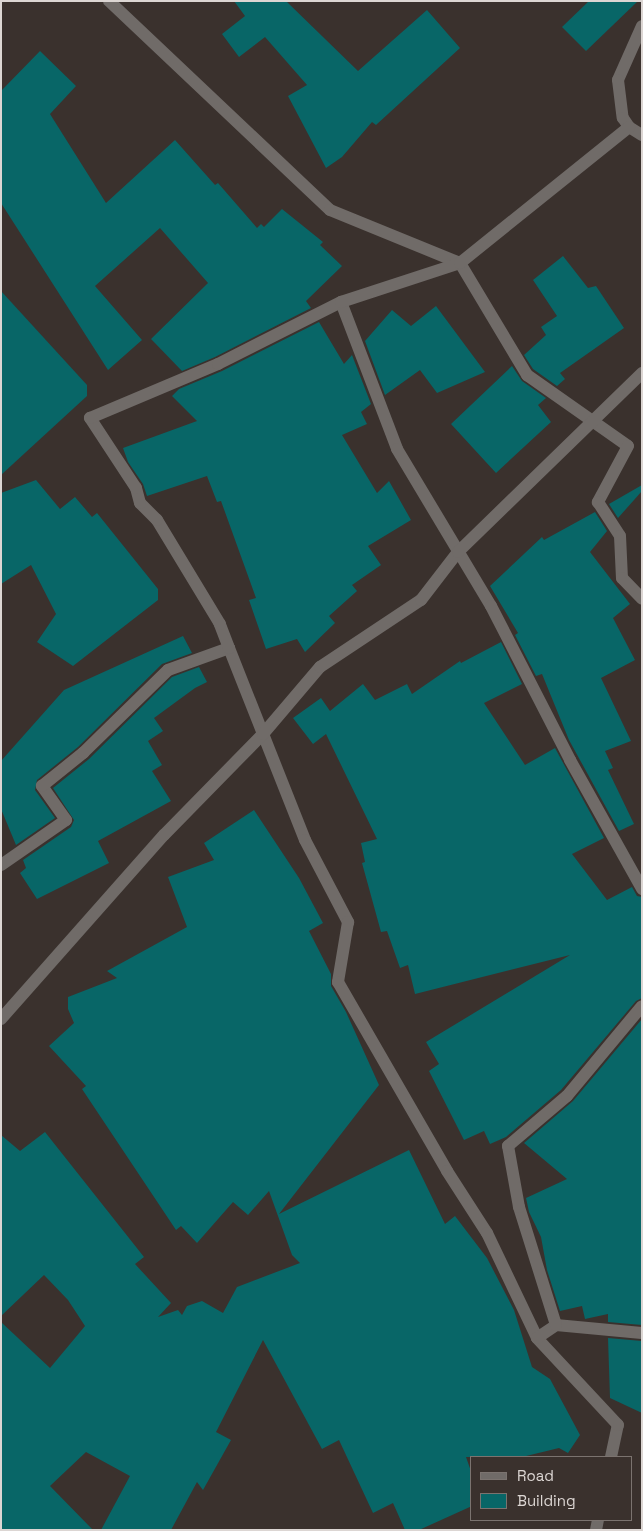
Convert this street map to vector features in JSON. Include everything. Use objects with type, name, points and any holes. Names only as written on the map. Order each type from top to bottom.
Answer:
[{"type":"street","points":[[109,1],[330,210],[460,264],[527,375],[628,446],[598,502],[620,536],[622,578],[642,599]]},
{"type":"street","points":[[642,26],[618,80],[623,118],[629,127],[642,135]]},
{"type":"street","points":[[611,1456],[618,1425],[537,1338],[487,1233],[447,1170],[338,982],[348,922],[305,840],[220,624],[157,520],[140,504],[136,488],[90,418],[218,364],[341,302],[460,264],[629,127]]},
{"type":"street","points":[[341,302],[397,449],[491,606],[570,760],[642,889]]},
{"type":"street","points":[[1,1019],[164,834],[263,734],[320,667],[421,600],[458,552],[591,420],[642,373]]},
{"type":"street","points":[[1,865],[66,820],[42,786],[83,753],[168,670],[228,648]]},
{"type":"street","points":[[556,1325],[519,1207],[508,1146],[567,1096],[642,1006]]},
{"type":"street","points":[[537,1338],[556,1325],[642,1333]]},
{"type":"building","points":[[234,1],[286,1],[358,71],[427,10],[460,48],[376,125],[372,122],[342,157],[326,168],[288,96],[307,85],[265,37],[239,57],[222,34],[245,16]]},
{"type":"building","points":[[589,1],[638,1],[586,51],[562,27]]},
{"type":"building","points":[[40,51],[76,86],[50,114],[106,203],[175,140],[215,185],[218,183],[257,228],[261,224],[264,227],[282,209],[323,242],[320,245],[342,266],[306,301],[311,308],[215,357],[182,371],[151,339],[208,283],[160,228],[95,286],[142,340],[108,370],[1,203],[1,91]]},
{"type":"building","points":[[563,256],[588,288],[596,286],[624,328],[560,373],[565,379],[557,386],[533,369],[524,355],[546,335],[541,327],[557,316],[533,280]]},
{"type":"building","points":[[1,291],[87,385],[87,396],[1,475]]},
{"type":"building","points":[[436,306],[485,372],[437,393],[420,370],[385,395],[365,341],[392,310],[411,326]]},
{"type":"building","points":[[319,322],[344,364],[352,355],[371,404],[361,412],[367,424],[342,435],[377,493],[389,481],[411,520],[368,546],[381,565],[352,585],[357,591],[329,616],[335,623],[305,652],[297,639],[266,649],[249,600],[256,598],[221,501],[217,502],[207,476],[147,496],[143,484],[128,462],[123,448],[197,421],[172,396],[179,389],[222,371]]},
{"type":"building","points":[[512,366],[522,381],[546,398],[538,405],[551,422],[496,473],[451,424]]},
{"type":"building","points":[[36,480],[60,509],[75,497],[92,517],[97,513],[158,589],[158,600],[73,666],[37,642],[56,614],[31,565],[1,584],[1,493]]},
{"type":"building","points":[[642,485],[642,491],[618,518],[609,504]]},
{"type":"building","points":[[595,512],[607,531],[590,552],[630,604],[613,618],[635,660],[601,678],[631,741],[605,751],[613,768],[608,770],[634,824],[619,831],[569,740],[542,674],[536,676],[515,635],[518,633],[490,586],[542,537],[544,540]]},
{"type":"building","points":[[183,636],[192,653],[162,664],[78,747],[37,780],[35,790],[55,818],[16,845],[1,809],[1,761],[64,690]]},
{"type":"building","points":[[501,642],[522,684],[484,703],[525,765],[555,748],[604,838],[572,854],[607,900],[632,887],[637,896],[642,897],[642,998],[636,1001],[561,1090],[506,1137],[490,1144],[484,1131],[464,1140],[429,1071],[439,1064],[426,1042],[570,955],[415,994],[408,965],[400,968],[387,931],[381,932],[362,863],[365,862],[361,843],[377,839],[326,734],[313,744],[293,718],[321,698],[330,711],[363,684],[375,700],[407,684],[412,694],[460,661],[461,663]]},
{"type":"building","points":[[199,667],[207,682],[195,688],[154,718],[163,731],[148,741],[162,765],[152,771],[171,801],[98,841],[109,863],[37,899],[20,873],[26,868],[23,860],[71,827],[74,820],[53,788],[89,759],[172,677]]},
{"type":"building","points":[[254,810],[299,878],[323,923],[309,931],[331,974],[331,986],[346,1012],[379,1085],[279,1214],[409,1150],[445,1224],[455,1216],[487,1258],[514,1310],[532,1367],[550,1379],[580,1435],[568,1453],[559,1448],[526,1456],[466,1457],[470,1468],[470,1507],[419,1530],[405,1530],[393,1503],[373,1513],[339,1440],[322,1449],[263,1340],[216,1432],[231,1440],[203,1490],[197,1482],[171,1530],[101,1530],[130,1476],[86,1452],[50,1486],[93,1530],[1,1530],[1,1322],[50,1368],[85,1326],[68,1300],[44,1275],[1,1316],[1,1135],[20,1151],[45,1132],[144,1257],[135,1264],[171,1303],[158,1317],[178,1310],[182,1315],[187,1306],[202,1301],[223,1313],[237,1287],[300,1263],[292,1255],[269,1191],[248,1215],[233,1202],[197,1243],[181,1226],[176,1230],[82,1089],[86,1086],[49,1046],[74,1023],[68,1009],[68,997],[117,978],[107,971],[187,927],[168,877],[214,860],[204,843]]},
{"type":"building","points":[[642,1019],[642,1325],[608,1322],[608,1314],[585,1319],[582,1306],[560,1311],[547,1270],[541,1237],[529,1212],[526,1198],[567,1179],[524,1143],[573,1101]]},
{"type":"building","points":[[608,1338],[642,1341],[642,1413],[610,1398]]}]
